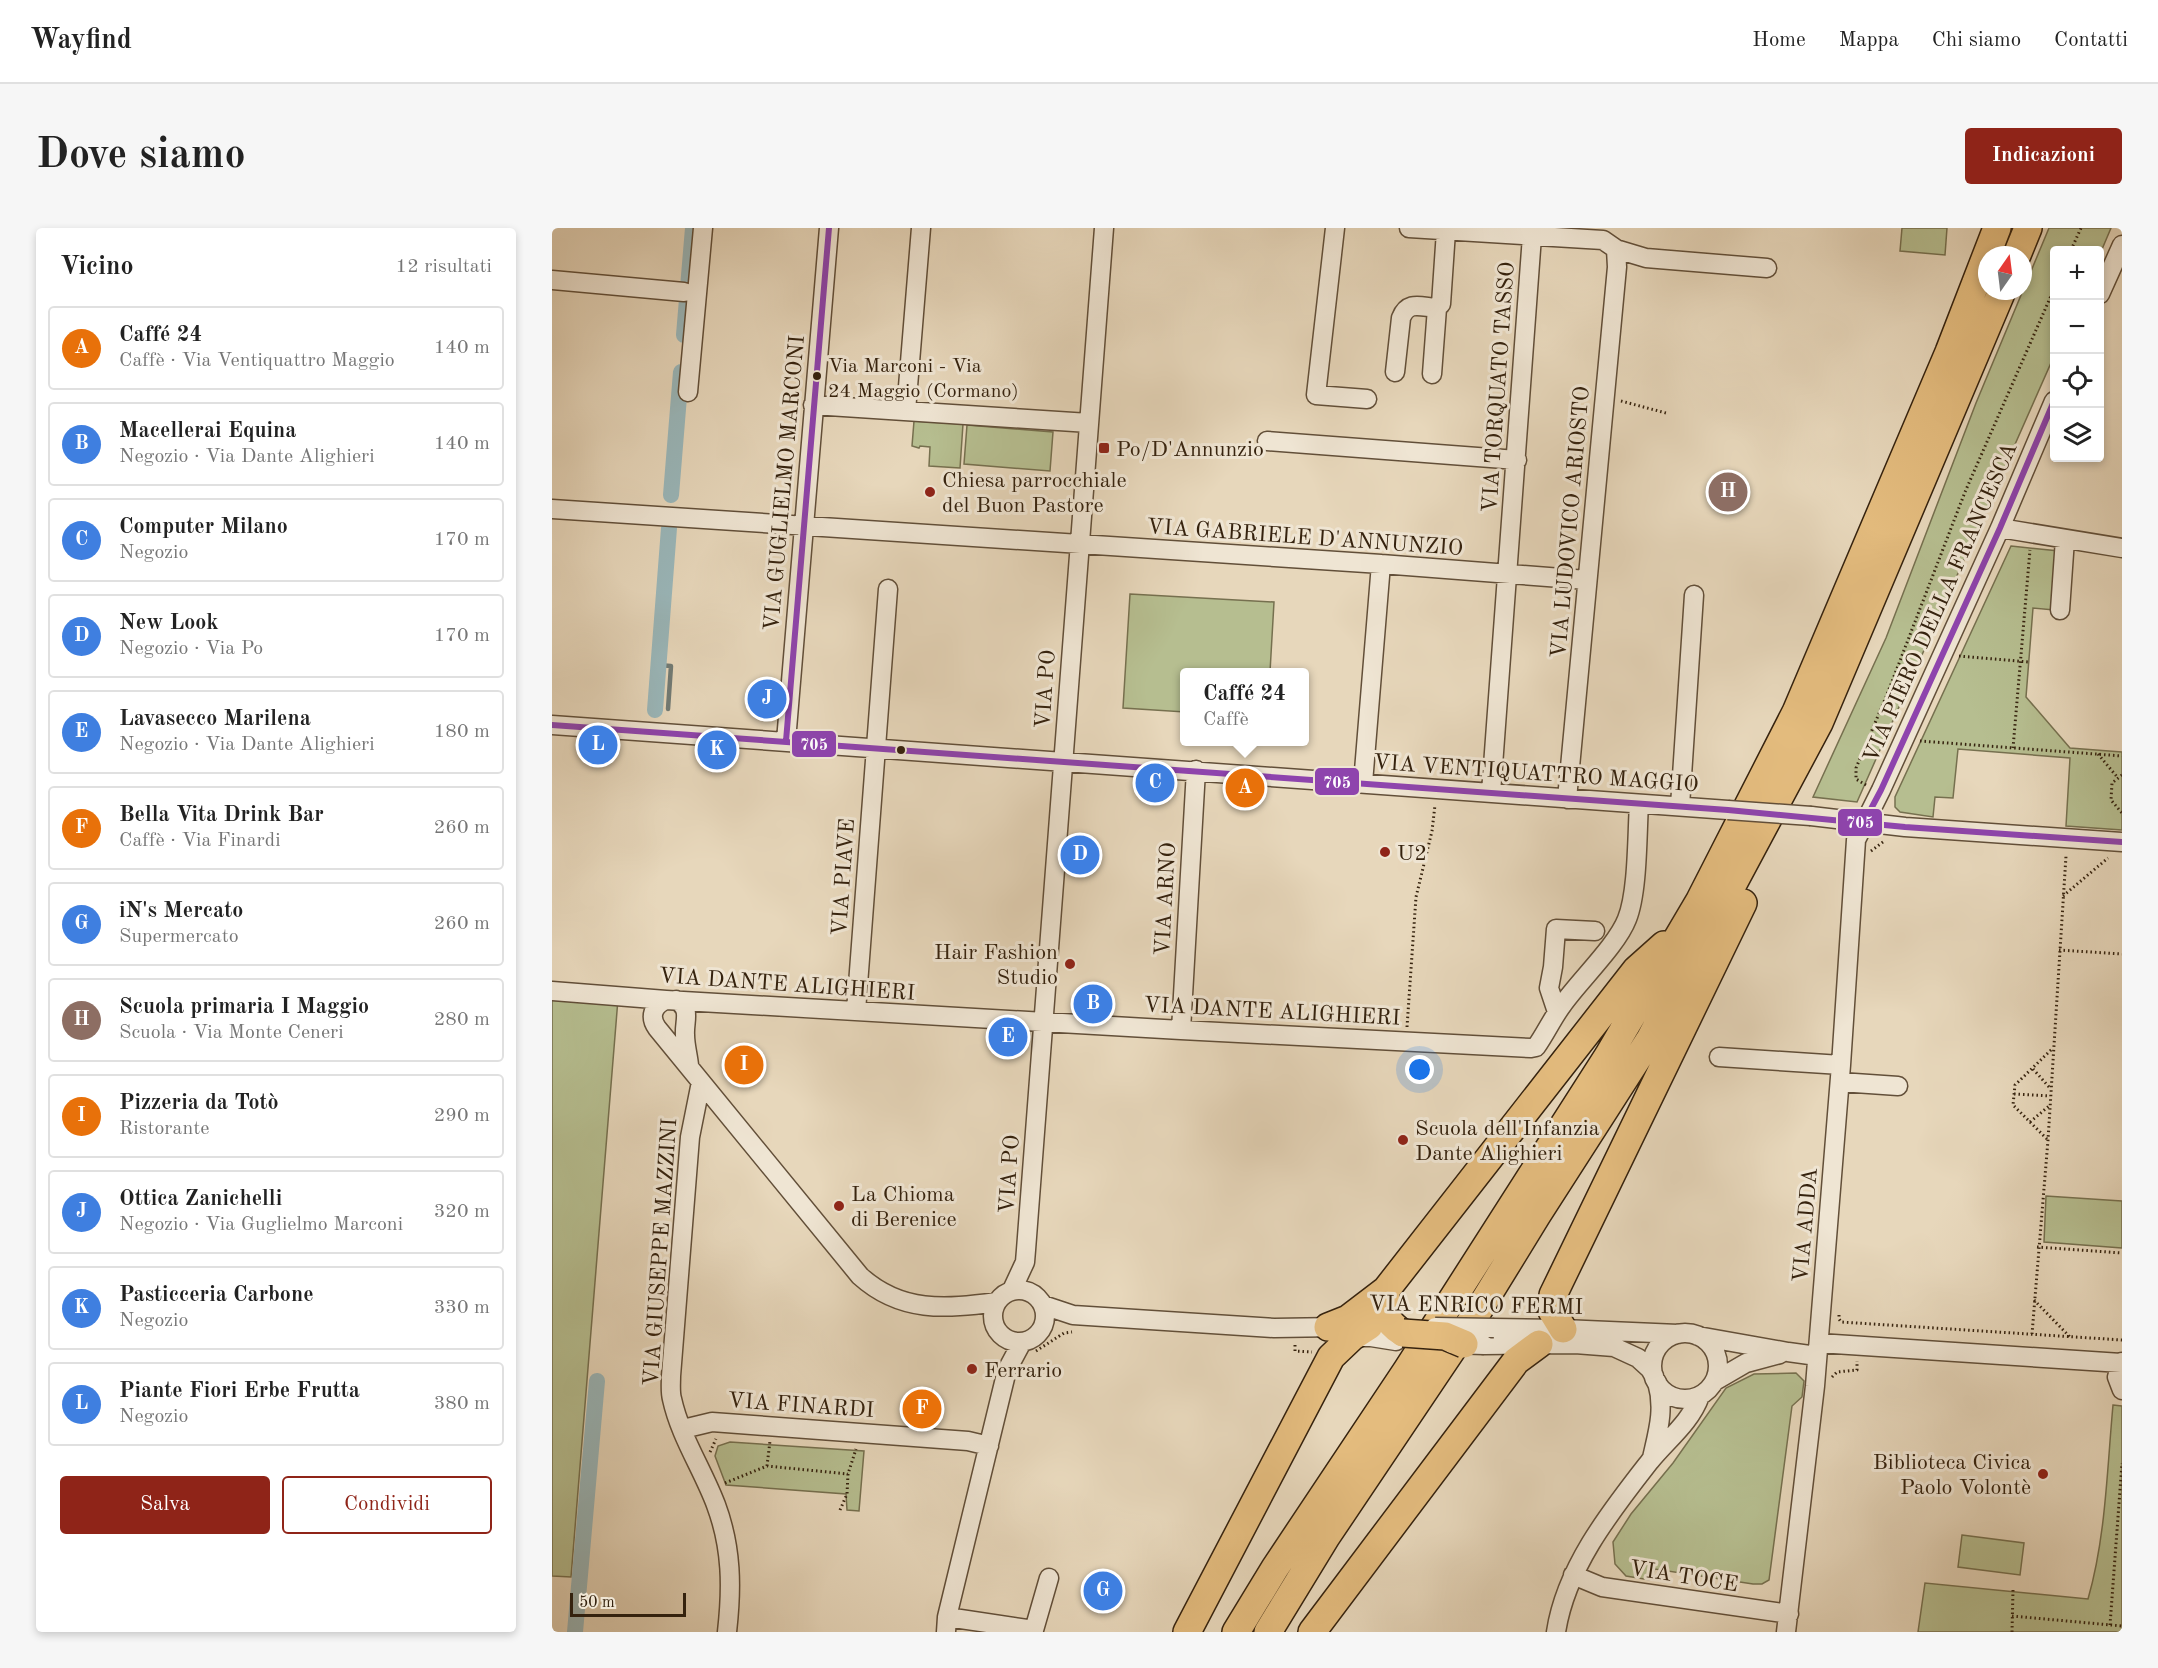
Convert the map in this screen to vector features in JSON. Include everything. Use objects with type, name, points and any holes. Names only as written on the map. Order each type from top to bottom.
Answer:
[{"type":"highway","points":[[1236,1632],[1275,1568],[1407,1370],[1602,1066],[1687,924],[1796,712],[1949,352],[1997,228]]},
{"type":"highway","points":[[2021,246],[2028,228]]},
{"type":"highway","points":[[1268,1632],[1326,1537],[1478,1311],[1650,1039],[1819,723],[1998,300]]},
{"type":"highway","points":[[1563,1329],[1552,1311],[1553,1295],[1729,932],[1811,769],[1819,723]]},
{"type":"highway","points":[[1474,1344],[1444,1336],[1370,1332],[1348,1319],[1386,1290],[1636,970],[1687,924]]},
{"type":"highway","points":[[1187,1632],[1331,1357],[1388,1320],[1384,1312],[1386,1290]]},
{"type":"highway","points":[[1312,1632],[1516,1361],[1539,1344]]},
{"type":"street","points":[[688,392],[691,294],[703,228]]},
{"type":"street","name":"VIA GUGLIELMO MARCONI","points":[[786,741],[802,526],[829,228]]},
{"type":"street","points":[[906,411],[921,228]]},
{"type":"street","name":"VIA PO","points":[[1012,1290],[1025,1262],[1104,228]]},
{"type":"street","points":[[1335,228],[1316,395],[1367,399]]},
{"type":"street","points":[[1409,228],[1603,240],[1616,249],[1646,258],[1767,268]]},
{"type":"street","points":[[1432,374],[1446,231]]},
{"type":"street","name":"VIA TORQUATO TASSO","points":[[1491,793],[1532,236]]},
{"type":"street","points":[[2104,287],[2117,265],[2122,245]]},
{"type":"street","name":"VIA LUDOVICO ARIOSTO","points":[[1568,799],[1617,267],[1616,249]]},
{"type":"street","points":[[552,280],[691,294]]},
{"type":"street","points":[[1395,372],[1399,327],[1404,310],[1414,306],[1439,306]]},
{"type":"street","points":[[813,405],[1089,423]]},
{"type":"street","name":"VIA PIERO DELLA FRANCESCA","points":[[1864,822],[1904,740],[2052,408]]},
{"type":"street","points":[[1267,441],[1516,460]]},
{"type":"street","name":"VIA GABRIELE D'ANNUNZIO","points":[[552,509],[1381,564],[1587,580]]},
{"type":"street","points":[[2000,528],[2122,548]]},
{"type":"street","points":[[2060,610],[2065,539]]},
{"type":"street","points":[[1363,783],[1381,564]]},
{"type":"street","name":"VIA PIAVE","points":[[856,1011],[888,589]]},
{"type":"street","points":[[1680,806],[1694,595]]},
{"type":"street","name":"VIA VENTIQUATTRO MAGGIO","points":[[552,725],[1063,760],[1811,816],[1916,828],[2122,842]]},
{"type":"street","name":"VIA ARNO","points":[[1181,1030],[1196,770]]},
{"type":"street","name":"VIA DANTE ALIGHIERI","points":[[552,991],[1043,1022],[1531,1048],[1536,1047],[1557,1012],[1628,918],[1633,893],[1639,804]]},
{"type":"street","name":"VIA ADDA","points":[[1787,1623],[1818,1349],[1841,1074],[1856,840],[1864,822]]},
{"type":"street","points":[[1557,1012],[1549,988],[1556,929],[1595,931]]},
{"type":"street","points":[[689,1067],[685,1036],[687,1014],[684,1006],[671,1000],[655,1007],[654,1024],[848,1263],[872,1287],[894,1299],[905,1302],[964,1306],[997,1302]]},
{"type":"street","points":[[1719,1057],[1841,1074],[1898,1086]]},
{"type":"street","name":"VIA GIUSEPPE MAZZINI","points":[[701,1082],[690,1137],[671,1376],[672,1398],[683,1429],[714,1486],[727,1539],[731,1574],[727,1632]]},
{"type":"street","name":"VIA PO","points":[[1025,1262],[1039,1300]]},
{"type":"street","points":[[1007,1370],[1041,1331],[1045,1323],[1046,1314],[1039,1300],[1020,1289],[1006,1293],[994,1309],[1007,1370],[946,1624],[1034,1630],[1049,1578]]},
{"type":"street","name":"VIA ENRICO FERMI","points":[[1039,1300],[1079,1315],[1274,1328],[1370,1332],[1494,1328],[1563,1329],[1678,1334]]},
{"type":"street","points":[[964,1306],[982,1315],[1008,1340],[1026,1348]]},
{"type":"street","name":"VIA ENRICO FERMI","points":[[1041,1331],[1054,1322],[1079,1315]]},
{"type":"street","points":[[1651,1459],[1661,1417],[1661,1399],[1653,1362],[1657,1350],[1666,1340],[1678,1334],[1788,1352]]},
{"type":"street","points":[[1698,1336],[1715,1351],[1719,1366],[1715,1381]]},
{"type":"street","name":"VIA ENRICO FERMI","points":[[1474,1344],[1614,1347],[1638,1358],[1650,1369],[1655,1379]]},
{"type":"street","points":[[1556,1632],[1560,1613],[1574,1575],[1604,1524],[1651,1459],[1695,1410],[1700,1396],[1715,1381],[1746,1363],[1788,1352],[1818,1349],[2122,1363],[2117,1377],[2122,1390]]},
{"type":"street","points":[[1655,1379],[1662,1389],[1676,1398],[1700,1396]]},
{"type":"street","name":"VIA FINARDI","points":[[683,1429],[712,1422],[768,1434],[968,1441],[989,1446]]},
{"type":"street","name":"VIA TOCE","points":[[1574,1575],[1602,1587],[1787,1623]]},
{"type":"path","points":[[2074,246],[2081,228]]},
{"type":"path","points":[[1881,790],[1862,784],[1856,779],[1856,768],[1886,697],[1965,492],[2050,300]]},
{"type":"path","points":[[1605,395],[1666,413]]},
{"type":"path","points":[[2013,748],[2031,533]]},
{"type":"path","points":[[1942,655],[2029,662]]},
{"type":"path","points":[[1904,740],[2122,756]]},
{"type":"path","points":[[2097,754],[2118,778]]},
{"type":"path","points":[[2122,775],[2112,783],[2111,800],[2122,813]]},
{"type":"path","points":[[1406,1041],[1416,897],[1432,831],[1437,789]]},
{"type":"path","points":[[2032,1334],[2037,1247],[2048,1140],[2066,856]]},
{"type":"path","points":[[2063,896],[2108,858]]},
{"type":"path","points":[[2059,950],[2122,954]]},
{"type":"path","points":[[2048,1140],[2013,1106],[2015,1085],[2053,1048]]},
{"type":"path","points":[[2033,1069],[2050,1088]]},
{"type":"path","points":[[2014,1094],[2050,1096]]},
{"type":"path","points":[[2030,1122],[2049,1106]]},
{"type":"path","points":[[2037,1247],[2122,1253]]},
{"type":"path","points":[[2034,1300],[2070,1337]]},
{"type":"path","points":[[1839,1307],[1841,1322],[2122,1339]]},
{"type":"path","points":[[1026,1348],[1064,1333],[1083,1332],[1079,1315]]},
{"type":"path","points":[[767,1466],[768,1434]]},
{"type":"path","points":[[709,1459],[710,1449],[716,1440],[722,1438]]},
{"type":"path","points":[[840,1510],[847,1494],[848,1474],[857,1446]]},
{"type":"path","points":[[2110,1625],[2115,1549],[2120,1524],[2122,1463]]},
{"type":"path","points":[[714,1486],[767,1466],[848,1474]]},
{"type":"path","points":[[2115,1549],[2122,1549]]},
{"type":"path","points":[[2114,1568],[2122,1569]]},
{"type":"path","points":[[2012,1632],[2013,1590]]},
{"type":"path","points":[[2012,1616],[2122,1626]]},
{"type":"green space","points":[[1902,228],[1947,228],[1945,255],[1900,251]]},
{"type":"green space","points":[[2049,228],[2111,228],[2103,246],[2050,246],[2050,365],[1857,802],[1813,797],[1886,638],[1976,403],[2019,300],[2032,300],[2032,269]]},
{"type":"green space","points":[[914,421],[963,424],[960,468],[929,466],[930,447],[912,446]]},
{"type":"green space","points":[[967,425],[1053,432],[1050,471],[964,464]]},
{"type":"green space","points":[[2011,546],[2059,551],[2054,610],[2033,608],[2026,697],[2070,748],[2122,752],[2122,830],[2066,826],[2070,758],[1958,749],[1953,798],[1935,797],[1933,817],[1900,812],[1895,807],[1895,797]]},
{"type":"green space","points":[[1130,594],[1274,602],[1270,668],[1180,668],[1180,712],[1123,708]]},
{"type":"green space","points":[[552,994],[618,999],[571,1577],[552,1576]]},
{"type":"green space","points":[[2046,1196],[2122,1201],[2122,1248],[2044,1242]]},
{"type":"green space","points":[[1796,1373],[1804,1381],[1802,1397],[1792,1406],[1769,1580],[1762,1584],[1753,1584],[1655,1569],[1650,1580],[1626,1576],[1615,1564],[1613,1542],[1631,1514],[1673,1463],[1726,1388],[1754,1374]]},
{"type":"green space","points":[[2113,1405],[2122,1406],[2122,1632],[1918,1632],[1925,1583],[2088,1599],[2099,1551]]},
{"type":"green space","points":[[730,1442],[864,1451],[859,1511],[847,1510],[846,1494],[726,1485],[715,1456],[718,1446]]},
{"type":"green space","points":[[1962,1535],[2024,1543],[2020,1575],[1958,1567]]},
{"type":"waterway","points":[[684,335],[693,228]]},
{"type":"waterway","points":[[671,495],[681,372]]},
{"type":"waterway","points":[[655,710],[669,528]]},
{"type":"waterway","points":[[658,665],[671,666],[668,709]]},
{"type":"waterway","points":[[575,1632],[597,1381]]},
{"type":"transit line","name":"705","points":[[786,741],[829,228]]},
{"type":"transit line","name":"705","points":[[1864,822],[1881,790],[2000,528],[2051,408]]},
{"type":"transit line","name":"705","points":[[552,725],[1728,810],[1905,827],[2122,842]]},
{"type":"place","name":"Via Marconi - Via 24 Maggio (Cormano)","points":[[817,376]]},
{"type":"place","name":"Po/D'Annunzio","points":[[1104,448]]},
{"type":"place","name":"Chiesa parrocchiale del Buon Pastore","points":[[930,492]]},
{"type":"place","name":"Scuola primaria I Maggio","points":[[1728,492]]},
{"type":"place","name":"Ottica Zanichelli","points":[[767,699]]},
{"type":"place","name":"Piante Fiori Erbe Frutta","points":[[598,745]]},
{"type":"place","name":"Pasticceria Carbone","points":[[717,750]]},
{"type":"place","name":"Computer Milano","points":[[1155,783]]},
{"type":"place","name":"Caffé 24","points":[[1245,788]]},
{"type":"place","name":"U2","points":[[1385,852]]},
{"type":"place","name":"New Look","points":[[1080,855]]},
{"type":"place","name":"Hair Fashion Studio","points":[[1070,964]]},
{"type":"place","name":"Macellerai Equina","points":[[1093,1004]]},
{"type":"place","name":"Lavasecco Marilena","points":[[1008,1037]]},
{"type":"place","name":"Pizzeria da Totò","points":[[744,1065]]},
{"type":"place","name":"Scuola dell'Infanzia Dante Alighieri","points":[[1403,1140]]},
{"type":"place","name":"La Chioma di Berenice","points":[[839,1206]]},
{"type":"place","name":"Ferrario","points":[[972,1369]]},
{"type":"place","name":"Bella Vita Drink Bar","points":[[922,1409]]},
{"type":"place","name":"Biblioteca Civica Paolo Volontè","points":[[2043,1474]]},
{"type":"place","name":"iN's Mercato","points":[[1103,1591]]}]
